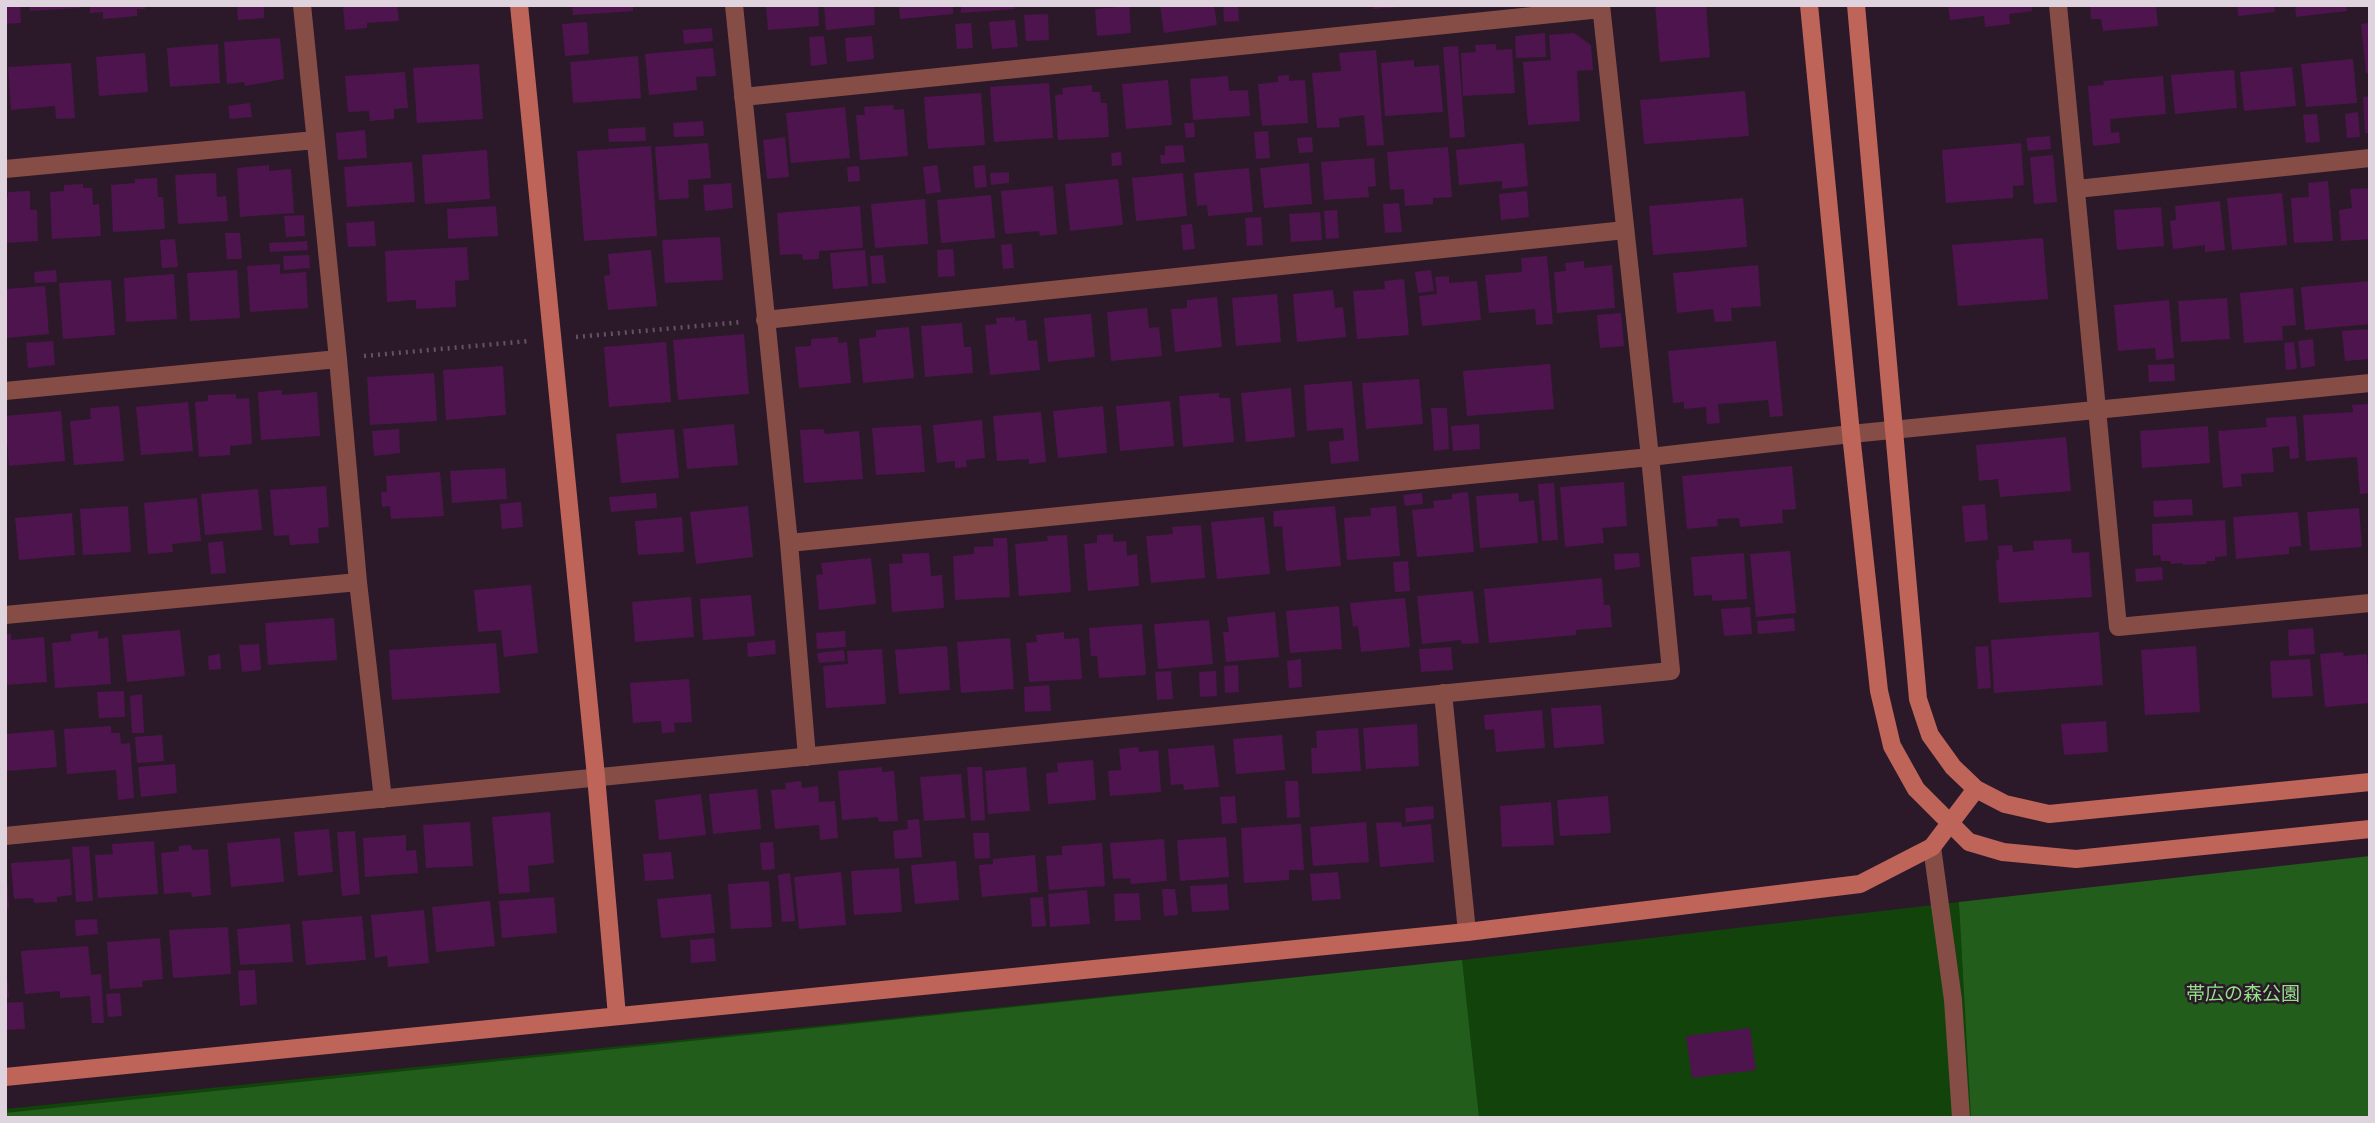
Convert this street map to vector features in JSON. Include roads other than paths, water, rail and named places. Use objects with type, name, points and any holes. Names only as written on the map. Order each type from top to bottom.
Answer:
[{"type":"street","points":[[302,5],[358,582],[383,799]]},
{"type":"street","points":[[519,5],[596,776],[617,1016]]},
{"type":"street","points":[[734,5],[789,543],[807,757]]},
{"type":"street","points":[[1809,5],[1879,691],[1892,746],[1916,789],[1969,842],[2003,852],[2076,859],[2370,829]]},
{"type":"street","points":[[1856,5],[1918,699],[1930,735],[1953,767],[1976,789],[2005,804],[2049,814],[2370,782]]},
{"type":"street","points":[[2058,5],[2118,627],[2370,603]]},
{"type":"street","points":[[5,836],[1671,671],[1601,7],[743,97]]},
{"type":"street","points":[[5,169],[315,140]]},
{"type":"street","points":[[2077,189],[2370,158]]},
{"type":"street","points":[[765,320],[1625,230]]},
{"type":"street","points":[[5,391],[338,359]]},
{"type":"street","points":[[789,543],[2370,383]]},
{"type":"street","points":[[5,615],[358,582]]},
{"type":"street","points":[[1443,693],[1467,932]]},
{"type":"street","points":[[5,1077],[1467,932],[1860,884],[1932,848],[1976,789]]},
{"type":"street","points":[[1932,848],[1953,1000],[1961,1118]]},
{"type":"park label","name":"帯広の森公園","points":[[2243,995]]}]
